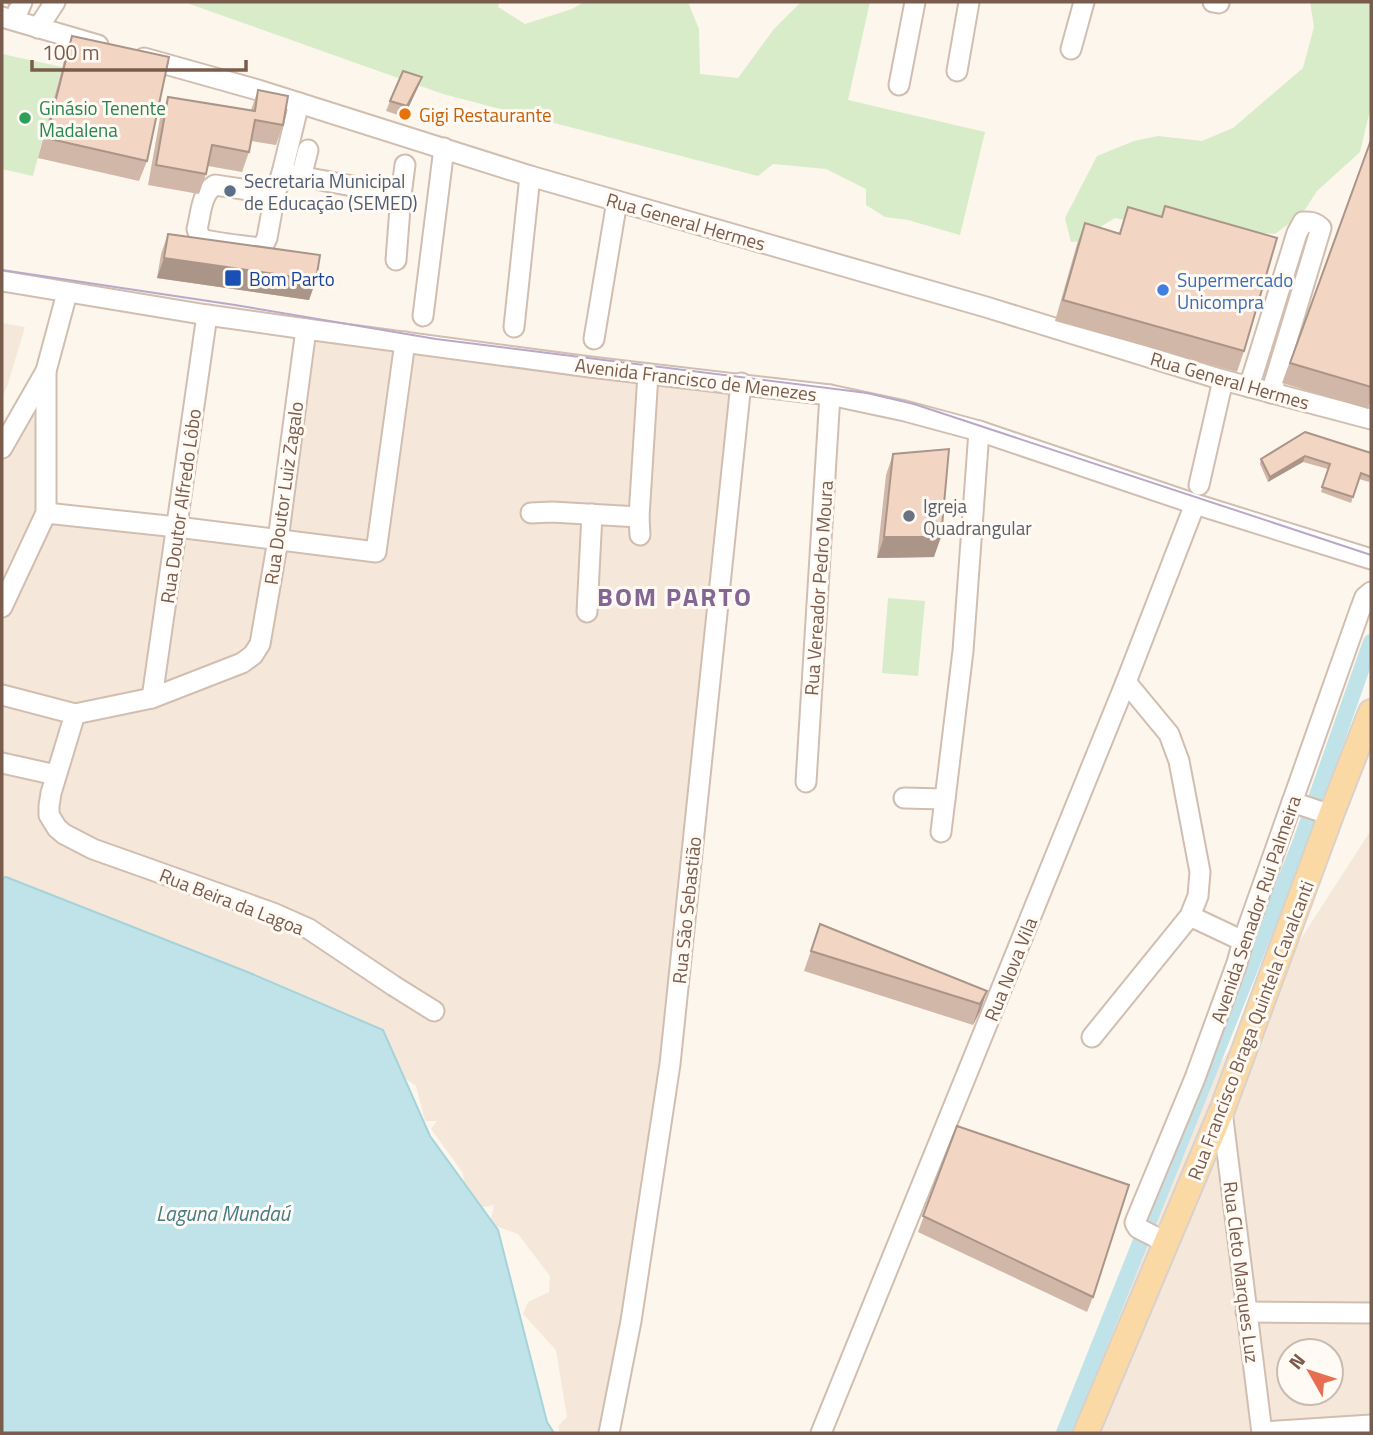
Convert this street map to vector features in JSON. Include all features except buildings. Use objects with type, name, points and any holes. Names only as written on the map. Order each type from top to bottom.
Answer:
[{"type":"main road","name":"Rua Francisco Braga Quintela Cavalcanti","points":[[1086,1433],[1123,1346],[1148,1233],[1222,1110],[1312,808],[1371,712]]},
{"type":"street","points":[[8,19],[22,2]]},
{"type":"street","points":[[38,28],[55,2]]},
{"type":"street","points":[[899,85],[915,2]]},
{"type":"street","points":[[957,72],[969,2]]},
{"type":"street","points":[[1070,49],[1084,2]]},
{"type":"street","name":"Rua General Hermes","points":[[8,19],[299,103],[530,176],[986,307],[1223,380],[1371,419]]},
{"type":"street","points":[[292,175],[299,103]]},
{"type":"street","points":[[423,316],[444,148]]},
{"type":"street","points":[[275,194],[292,175],[308,150]]},
{"type":"street","points":[[396,260],[405,165]]},
{"type":"street","points":[[292,175],[401,195]]},
{"type":"street","points":[[514,327],[530,176]]},
{"type":"street","points":[[594,339],[617,201]]},
{"type":"street","points":[[1249,387],[1297,233],[1304,222],[1311,222],[1321,228],[1271,393]]},
{"type":"street","name":"Avenida Francisco de Menezes","points":[[2,281],[306,329],[830,395],[979,431],[1197,495],[1371,559]]},
{"type":"street","points":[[2,607],[46,513],[46,372],[67,293]]},
{"type":"street","name":"Rua Doutor Alfredo Lôbo","points":[[152,698],[206,315]]},
{"type":"street","name":"Rua Doutor Luiz Zagalo","points":[[152,698],[242,663],[253,655],[260,644],[278,540],[306,329]]},
{"type":"street","points":[[46,513],[376,552],[405,342]]},
{"type":"street","points":[[2,448],[46,372]]},
{"type":"street","points":[[531,513],[592,514],[640,526],[648,374]]},
{"type":"street","name":"Rua Nova Vila","points":[[821,1433],[1126,682],[1197,495],[1223,380]]},
{"type":"street","name":"Rua São Sebastião","points":[[610,1433],[631,1321],[670,1064],[741,383]]},
{"type":"street","name":"Rua Vereador Pedro Moura","points":[[806,782],[830,395]]},
{"type":"street","points":[[941,832],[963,651],[979,431]]},
{"type":"street","points":[[587,612],[592,514]]},
{"type":"street","name":"Avenida Senador Rui Palmeira","points":[[1148,1233],[1136,1220],[1195,1078],[1243,941],[1312,808],[1360,610],[1365,597],[1371,592]]},
{"type":"street","points":[[1092,1037],[1190,916],[1198,896],[1200,872],[1179,761],[1169,734],[1126,682]]},
{"type":"street","points":[[2,695],[75,714],[152,698]]},
{"type":"street","points":[[2,763],[56,775],[75,714]]},
{"type":"street","name":"Rua Beira da Lagoa","points":[[56,775],[49,815],[51,821],[64,834],[93,849],[273,913],[309,929],[435,1011]]},
{"type":"street","points":[[904,798],[946,799]]},
{"type":"street","points":[[1190,916],[1243,941]]},
{"type":"street","name":"Rua Cleto Marques Luz","points":[[1222,1110],[1262,1433]]},
{"type":"street","points":[[1247,1312],[1371,1313]]},
{"type":"street","points":[[1262,1433],[1371,1425]]},
{"type":"shaded area","points":[[303,317],[738,374],[678,962],[605,1433],[560,1433],[558,1426],[567,1417],[556,1350],[523,1314],[528,1302],[549,1292],[550,1276],[518,1234],[490,1224],[494,1205],[479,1208],[465,1197],[463,1173],[431,1129],[437,1121],[425,1121],[416,1086],[405,1078],[387,1082],[2,924],[2,440],[38,379],[42,512],[273,547]]},
{"type":"shaded area","points":[[2,323],[25,327],[2,397]]},
{"type":"shaded area","points":[[1371,830],[1371,1433],[1064,1433],[1204,1089]]},
{"type":"green space","points":[[184,2],[499,2],[498,7],[525,24],[572,9],[584,2],[688,2],[699,29],[700,74],[738,78],[774,29],[801,2],[870,2],[848,100],[985,132],[960,235],[908,220],[885,217],[866,205],[866,189],[826,169],[773,164],[758,176],[443,94]]},
{"type":"green space","points":[[1310,2],[1371,2],[1371,106],[1360,152],[1317,191],[1302,214],[1275,234],[1138,223],[1115,218],[1095,230],[1088,241],[1071,242],[1065,218],[1097,156],[1134,141],[1158,136],[1202,141],[1233,128],[1303,68],[1314,27]]},
{"type":"green space","name":"Ginásio Tenente Madalena","points":[[2,54],[62,67],[33,176],[2,169]]},
{"type":"green space","points":[[888,598],[925,601],[918,676],[882,673]]},
{"type":"water","name":"Laguna Mundaú","points":[[6,877],[250,973],[383,1030],[430,1136],[498,1230],[547,1422],[554,1433],[2,1433],[2,878]]},
{"type":"waterway","points":[[1064,1433],[1301,841],[1371,642]]},
{"type":"tram line","points":[[2,270],[436,339],[867,393],[914,404],[1371,555]]},
{"type":"place","name":"Gigi Restaurante","points":[[405,114]]},
{"type":"place","name":"Ginásio Tenente Madalena","points":[[25,118]]},
{"type":"place","name":"Secretaria Municipal de Educação (SEMED)","points":[[230,191]]},
{"type":"place","name":"Bom Parto","points":[[233,278]]},
{"type":"place","name":"Supermercado Unicompra","points":[[1163,290]]},
{"type":"place","name":"Igreja Quadrangular","points":[[909,516]]},
{"type":"district","name":"BOM PARTO","points":[[675,596]]}]
